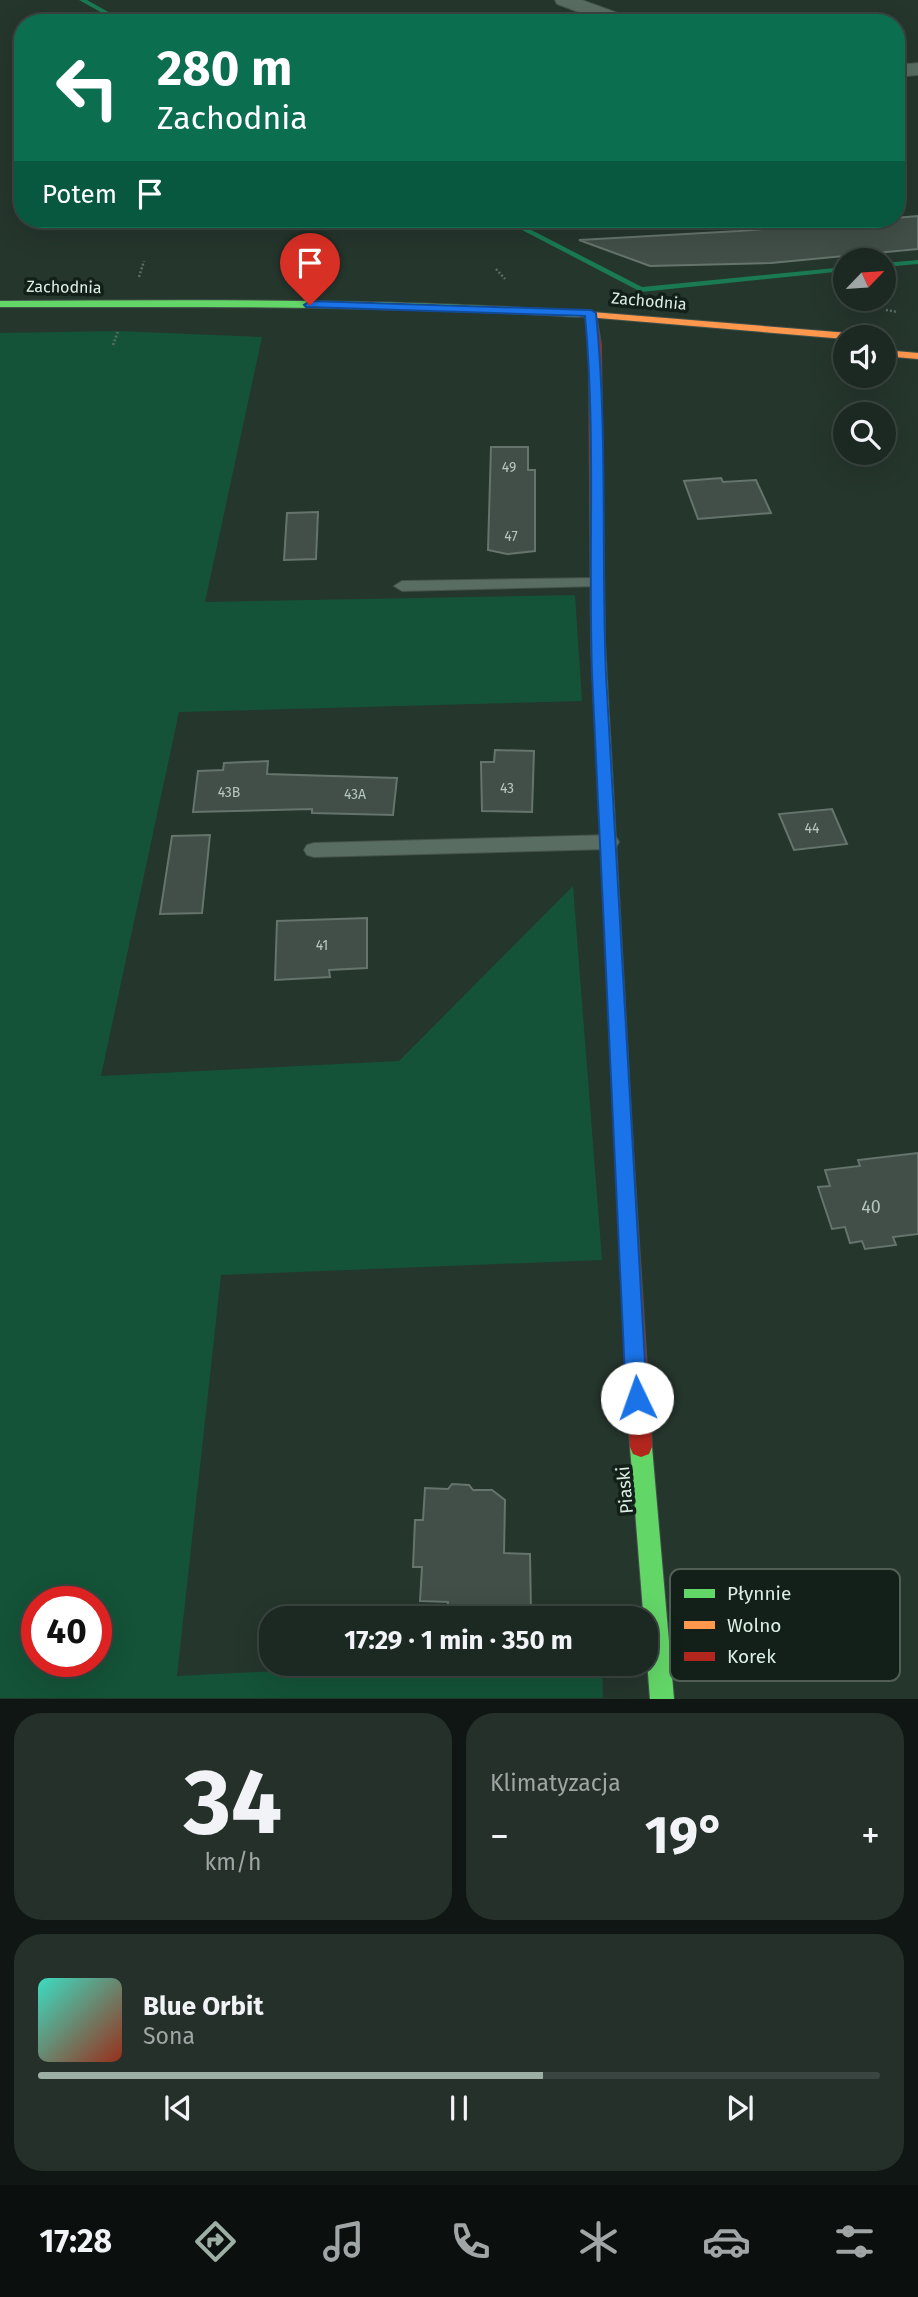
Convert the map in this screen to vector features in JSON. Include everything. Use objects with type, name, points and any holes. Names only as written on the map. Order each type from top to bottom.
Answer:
[{"type":"street","points":[[565,0],[603,14]]},
{"type":"street","name":"Zachodnia","points":[[0,304],[128,306],[282,318],[591,320],[833,335]]},
{"type":"street","name":"Zachodnia","points":[[591,320],[833,347]]},
{"type":"street","name":"Piaski","points":[[591,320],[595,361],[595,583],[637,1398],[662,1699]]},
{"type":"street","points":[[896,340],[918,342]]},
{"type":"street","points":[[896,354],[918,356]]},
{"type":"lane","points":[[402,586],[595,583]]},
{"type":"lane","points":[[314,850],[609,842]]},
{"type":"green space","points":[[118,331],[262,337],[205,602],[575,595],[582,701],[179,712],[101,1076],[399,1061],[573,886],[602,1260],[221,1275],[177,1676],[259,1672],[259,1676],[602,1676],[603,1698],[0,1698],[0,333]]},
{"type":"building","points":[[918,216],[918,249],[896,251],[896,248],[833,248],[833,257],[771,263],[650,266],[579,240],[775,228],[905,228],[905,217]]},
{"type":"building","points":[[491,447],[528,447],[528,470],[535,470],[535,551],[507,554],[488,550]]},
{"type":"building","points":[[721,478],[723,482],[756,480],[771,513],[698,519],[684,481]]},
{"type":"building","points":[[318,512],[316,559],[284,560],[287,513]]},
{"type":"building","points":[[495,750],[534,751],[532,812],[482,811],[481,762],[494,762]]},
{"type":"building","points":[[268,761],[267,774],[397,778],[393,815],[312,813],[312,809],[193,812],[198,771],[223,770],[224,763]]},
{"type":"building","points":[[832,809],[847,844],[794,850],[779,814]]},
{"type":"building","points":[[210,835],[202,913],[160,914],[172,836]]},
{"type":"building","points":[[367,918],[367,968],[329,970],[330,977],[275,980],[277,921]]},
{"type":"building","points":[[918,1153],[918,1234],[893,1237],[896,1245],[865,1249],[862,1241],[850,1243],[845,1227],[832,1229],[818,1187],[830,1186],[825,1170],[860,1166],[858,1160]]},
{"type":"building","points":[[452,1484],[469,1485],[473,1490],[492,1490],[505,1500],[504,1553],[530,1554],[531,1606],[448,1606],[448,1602],[420,1601],[422,1567],[413,1567],[415,1520],[423,1520],[425,1488],[448,1489]]},
{"type":"waterway","points":[[82,0],[108,14]]},
{"type":"waterway","points":[[522,228],[641,290],[833,270]]},
{"type":"waterway","points":[[896,264],[918,262]]},
{"type":"traffic: fast","points":[[0,304],[362,304],[579,314]]},
{"type":"traffic: fast","points":[[598,642],[624,1148]]},
{"type":"traffic: fast","points":[[641,1447],[662,1699]]},
{"type":"traffic: slow","points":[[579,314],[833,335]]},
{"type":"traffic: slow","points":[[896,354],[918,356]]},
{"type":"traffic: jam","points":[[591,313],[595,345],[598,642]]},
{"type":"traffic: jam","points":[[624,1148],[641,1447]]},
{"type":"route","points":[[310,305],[591,313],[595,345],[595,583],[637,1398]]}]
